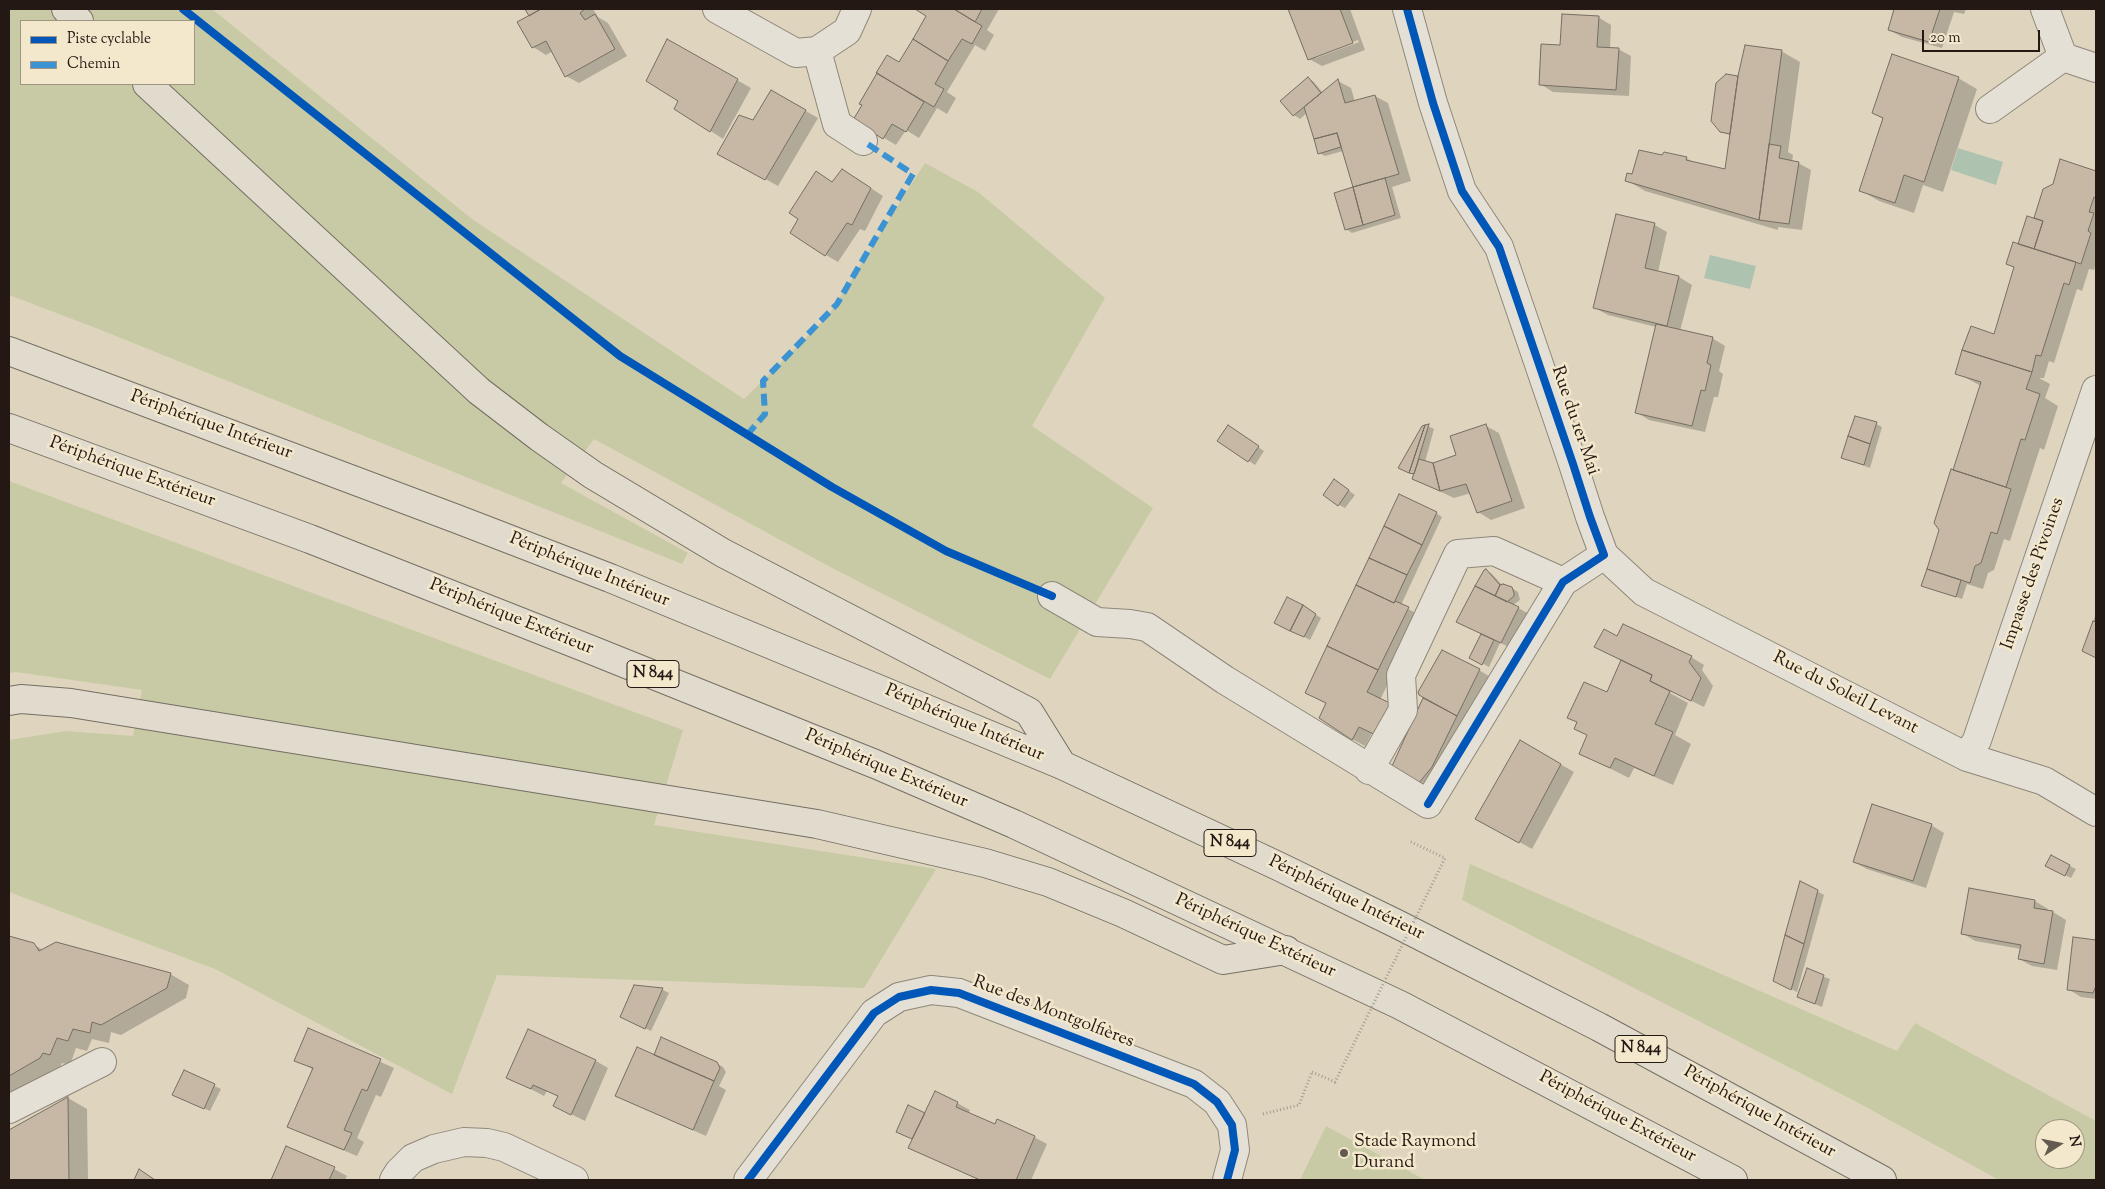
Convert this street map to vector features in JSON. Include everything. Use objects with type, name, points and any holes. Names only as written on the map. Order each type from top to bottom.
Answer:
[{"type":"highway","points":[[66,9],[78,20]]},
{"type":"highway","points":[[148,85],[479,391],[539,437],[593,475],[723,553],[1029,712],[1062,765]]},
{"type":"highway","name":"Périphérique Intérieur","points":[[9,351],[458,519],[583,568],[1062,765],[1397,924],[1607,1031],[1882,1180]]},
{"type":"highway","name":"Périphérique Extérieur","points":[[9,428],[320,542],[875,764],[1014,824],[1286,950],[1409,1010],[1733,1180]]},
{"type":"highway","points":[[9,701],[21,699],[71,703],[817,824],[985,863],[1048,882],[1223,960],[1286,950]]},
{"type":"street","points":[[716,9],[796,53],[817,51],[847,30],[857,9]]},
{"type":"street","name":"Rue du 1er Mai","points":[[1407,9],[1433,103],[1462,191],[1498,248],[1604,555]]},
{"type":"street","points":[[2045,9],[2063,57]]},
{"type":"street","points":[[817,51],[837,124],[863,141]]},
{"type":"street","points":[[2063,57],[2096,68]]},
{"type":"street","points":[[1990,109],[2063,57]]},
{"type":"street","name":"Impasse des Pivoines","points":[[1967,757],[1977,740],[2096,390]]},
{"type":"street","points":[[1370,770],[1403,710],[1401,675],[1458,554],[1494,551],[1563,582]]},
{"type":"street","points":[[1052,596],[1097,622],[1146,627],[1225,680],[1428,804],[1563,582],[1604,555]]},
{"type":"street","name":"Rue du Soleil Levant","points":[[1604,555],[1644,592],[1967,757],[2044,781],[2096,812]]},
{"type":"street","name":"Rue des Montgolfières","points":[[748,1180],[874,1013],[899,997],[931,990],[960,993],[1194,1084],[1217,1102],[1232,1125],[1235,1150],[1227,1180]]},
{"type":"street","points":[[9,1109],[102,1062]]},
{"type":"street","points":[[394,1180],[413,1158],[434,1149],[464,1142],[487,1143],[504,1147],[574,1180]]},
{"type":"path","points":[[1299,1104],[1312,1072],[1335,1082],[1445,858],[1409,841]]},
{"type":"shaded area","points":[[9,9],[212,9],[472,219],[744,399],[828,316],[925,163],[978,192],[1105,298],[1032,426],[1153,508],[1050,679],[834,569],[594,439],[561,483],[688,553],[682,564],[101,330],[9,295]]},
{"type":"shaded area","points":[[1958,148],[2003,162],[1996,185],[1951,170]]},
{"type":"shaded area","points":[[1710,255],[1756,266],[1750,289],[1704,278]]},
{"type":"shaded area","points":[[9,481],[683,730],[654,825],[936,869],[864,988],[497,975],[452,1094],[215,969],[9,892],[9,740],[66,731],[133,736],[142,690],[16,672],[9,673]]},
{"type":"shaded area","points":[[1470,864],[1897,1051],[1915,1023],[2096,1121],[2096,1180],[1999,1180],[1853,1100],[1462,900]]},
{"type":"shaded area","name":"Stade Raymond Durand","points":[[1326,1126],[1425,1180],[1300,1180]]},
{"type":"building","points":[[525,9],[541,9],[529,16]]},
{"type":"building","points":[[541,9],[585,9],[580,13],[585,20],[595,14],[615,49],[565,77],[546,41],[532,48],[517,22]]},
{"type":"building","points":[[915,9],[954,9],[982,26],[972,44],[962,39],[948,61],[913,39],[926,16]]},
{"type":"building","points":[[954,9],[982,9],[975,22]]},
{"type":"building","points":[[1288,9],[1340,9],[1353,43],[1308,60]]},
{"type":"building","points":[[1894,9],[1940,9],[1929,42],[1888,30]]},
{"type":"building","points":[[1562,14],[1599,16],[1597,47],[1619,48],[1616,90],[1539,85],[1541,44],[1560,45]]},
{"type":"building","points":[[667,39],[738,79],[710,132],[674,109],[678,101],[646,81]]},
{"type":"building","points":[[913,39],[948,61],[935,84],[944,89],[934,107],[876,73],[887,55],[899,62]]},
{"type":"building","points":[[1745,45],[1782,50],[1759,220],[1625,181],[1627,173],[1632,174],[1639,150],[1662,155],[1664,152],[1687,157],[1686,160],[1725,169],[1738,76]]},
{"type":"building","points":[[1892,54],[1959,77],[1924,182],[1904,175],[1895,203],[1859,191],[1883,118],[1872,113]]},
{"type":"building","points":[[877,73],[924,102],[906,132],[892,124],[883,139],[853,120],[862,105],[859,104]]},
{"type":"building","points":[[1726,74],[1738,76],[1730,134],[1720,132],[1711,121],[1716,83]]},
{"type":"building","points":[[1308,77],[1321,93],[1293,116],[1280,101]]},
{"type":"building","points":[[1338,79],[1345,103],[1375,95],[1399,174],[1353,187],[1337,133],[1314,139],[1304,107]]},
{"type":"building","points":[[771,90],[806,110],[765,180],[717,154],[739,115],[753,120]]},
{"type":"building","points":[[1337,133],[1341,147],[1318,154],[1314,139]]},
{"type":"building","points":[[1769,144],[1781,146],[1779,158],[1799,162],[1789,224],[1759,220]]},
{"type":"building","points":[[2060,159],[2096,171],[2096,198],[2094,197],[2089,212],[2094,213],[2088,231],[2091,233],[2081,264],[2034,249],[2043,221],[2034,218],[2043,189],[2053,184]]},
{"type":"building","points":[[842,169],[871,188],[852,225],[847,223],[825,256],[790,233],[798,219],[789,213],[816,171],[832,182]]},
{"type":"building","points":[[1385,178],[1395,215],[1363,225],[1353,187]]},
{"type":"building","points":[[1353,187],[1363,225],[1345,230],[1334,193]]},
{"type":"building","points":[[1616,214],[1655,223],[1645,268],[1679,276],[1667,326],[1593,308]]},
{"type":"building","points":[[2027,216],[2043,221],[2034,249],[2018,244]]},
{"type":"building","points":[[2013,242],[2076,262],[2069,285],[2064,283],[2041,356],[2036,355],[2032,372],[1962,350],[1971,326],[1994,334],[2014,267],[2006,264]]},
{"type":"building","points":[[1656,324],[1713,337],[1707,363],[1711,365],[1705,391],[1701,390],[1692,426],[1635,413]]},
{"type":"building","points":[[1962,350],[2032,372],[2026,389],[2040,394],[2025,440],[2021,439],[2006,487],[1953,470],[1981,382],[1955,374]]},
{"type":"building","points":[[1855,416],[1877,422],[1870,444],[1848,436]]},
{"type":"building","points":[[1429,424],[1414,474],[1409,473],[1425,425]]},
{"type":"building","points":[[1486,424],[1512,501],[1477,513],[1466,484],[1440,491],[1433,463],[1456,455],[1450,436]]},
{"type":"building","points":[[1228,425],[1259,446],[1248,462],[1217,441]]},
{"type":"building","points":[[1425,425],[1409,473],[1398,468],[1422,426]]},
{"type":"building","points":[[1848,436],[1870,444],[1864,465],[1841,458]]},
{"type":"building","points":[[1419,459],[1433,463],[1440,491],[1412,479]]},
{"type":"building","points":[[1951,469],[2011,489],[1997,534],[1991,532],[1981,563],[1975,566],[1970,583],[1927,569],[1939,530],[1934,523]]},
{"type":"building","points":[[1334,479],[1349,490],[1338,506],[1323,495]]},
{"type":"building","points":[[1399,494],[1437,512],[1422,545],[1384,526]]},
{"type":"building","points":[[1384,526],[1422,545],[1407,575],[1369,558]]},
{"type":"building","points":[[1369,558],[1407,575],[1394,603],[1356,585]]},
{"type":"building","points":[[1486,569],[1500,585],[1495,596],[1475,586]]},
{"type":"building","points":[[1927,569],[1961,580],[1956,597],[1921,586]]},
{"type":"building","points":[[1356,585],[1394,603],[1395,601],[1409,607],[1378,670],[1327,646]]},
{"type":"building","points":[[1500,585],[1512,587],[1514,593],[1514,596],[1507,602],[1495,596]]},
{"type":"building","points":[[1475,586],[1519,607],[1501,643],[1456,622]]},
{"type":"building","points":[[1287,597],[1303,605],[1290,631],[1274,623]]},
{"type":"building","points":[[1303,605],[1316,614],[1304,637],[1290,631]]},
{"type":"building","points":[[2093,621],[2096,622],[2096,658],[2082,651]]},
{"type":"building","points":[[1623,624],[1692,656],[1689,662],[1701,678],[1691,701],[1650,681],[1652,675],[1594,647],[1604,629],[1617,636]]},
{"type":"building","points":[[1481,634],[1494,640],[1482,665],[1469,658]]},
{"type":"building","points":[[1327,646],[1378,670],[1367,692],[1396,706],[1382,738],[1359,727],[1352,740],[1319,718],[1326,703],[1305,693]]},
{"type":"building","points":[[1442,650],[1480,669],[1457,716],[1419,695],[1418,692]]},
{"type":"building","points":[[1621,660],[1652,675],[1650,681],[1670,691],[1655,724],[1673,732],[1654,776],[1615,758],[1610,768],[1579,754],[1587,735],[1574,729],[1577,722],[1567,718],[1584,682],[1607,692]]},
{"type":"building","points":[[1423,698],[1457,716],[1432,767],[1418,784],[1392,766]]},
{"type":"building","points":[[1520,740],[1561,764],[1519,843],[1475,819]]},
{"type":"building","points":[[1872,804],[1932,824],[1913,881],[1853,862]]},
{"type":"building","points":[[2051,855],[2070,865],[2065,876],[2045,866]]},
{"type":"building","points":[[1800,881],[1818,890],[1804,944],[1785,935]]},
{"type":"building","points":[[1969,888],[2035,900],[2034,908],[2053,911],[2044,964],[2018,959],[2021,945],[1961,934]]},
{"type":"building","points":[[1785,935],[1804,944],[1791,990],[1773,981]]},
{"type":"building","points":[[9,936],[34,943],[39,951],[56,942],[171,973],[167,988],[101,1025],[92,1022],[90,1033],[73,1029],[68,1041],[57,1038],[50,1055],[43,1053],[40,1058],[9,1076]]},
{"type":"building","points":[[2073,937],[2096,940],[2096,986],[2093,993],[2067,990]]},
{"type":"building","points":[[1807,968],[1824,975],[1815,1004],[1797,997]]},
{"type":"building","points":[[634,985],[663,988],[645,1029],[620,1017]]},
{"type":"building","points":[[308,1028],[381,1059],[367,1091],[362,1089],[344,1130],[352,1133],[344,1150],[287,1127],[313,1068],[294,1061]]},
{"type":"building","points":[[528,1029],[596,1060],[571,1115],[553,1106],[558,1096],[533,1085],[531,1089],[506,1078]]},
{"type":"building","points":[[661,1037],[717,1062],[720,1068],[714,1081],[654,1055]]},
{"type":"building","points":[[637,1047],[714,1081],[693,1130],[615,1096]]},
{"type":"building","points":[[184,1070],[215,1084],[204,1109],[172,1095]]},
{"type":"building","points":[[935,1091],[958,1102],[956,1107],[995,1124],[997,1119],[1035,1136],[1016,1180],[980,1180],[908,1148]]},
{"type":"building","points":[[68,1097],[69,1180],[9,1180],[9,1130]]},
{"type":"building","points":[[908,1105],[925,1113],[912,1139],[896,1132]]},
{"type":"building","points":[[286,1146],[335,1167],[329,1180],[271,1180]]},
{"type":"building","points":[[139,1169],[155,1180],[134,1180]]},
{"type":"marked path","points":[[747,435],[765,414],[763,381],[837,304],[913,174],[863,141]]},
{"type":"cycle path","points":[[183,9],[620,356],[832,487],[946,551],[1052,596]]},
{"type":"cycle path","points":[[1407,9],[1433,103],[1462,191],[1499,247],[1604,555],[1563,582],[1428,804]]},
{"type":"cycle path","points":[[748,1180],[874,1013],[899,997],[931,990],[959,993],[1194,1084],[1217,1102],[1232,1125],[1235,1150],[1227,1180]]},
{"type":"place","name":"Stade Raymond Durand","points":[[1344,1153]]}]
